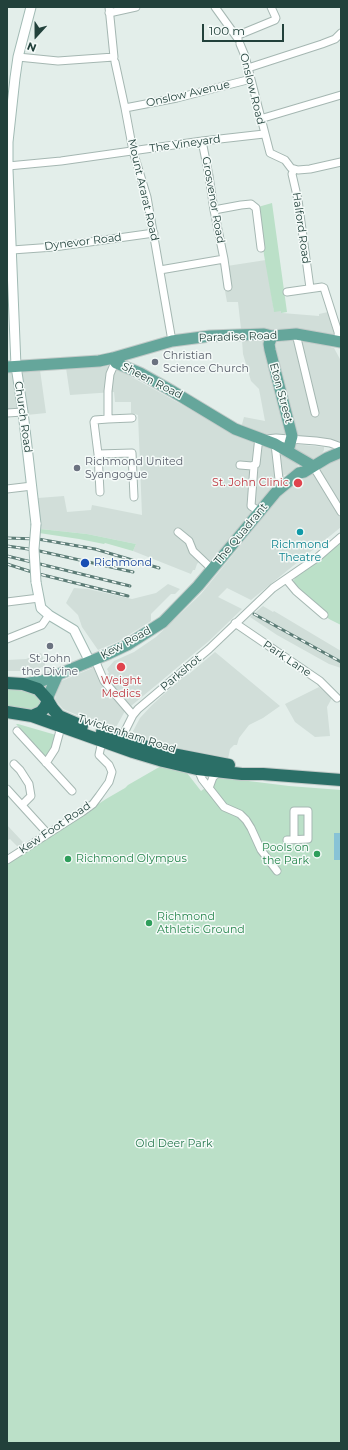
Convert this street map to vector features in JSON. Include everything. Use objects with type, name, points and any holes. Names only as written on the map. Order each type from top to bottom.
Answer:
[{"type":"highway","points":[[7,683],[23,684]]},
{"type":"highway","name":"Twickenham Road","points":[[23,684],[38,689],[53,709],[64,719],[162,752],[242,768],[263,774]]},
{"type":"highway","points":[[32,716],[41,712],[45,707],[47,699]]},
{"type":"highway","name":"Twickenham Road","points":[[8,712],[32,716],[60,726],[97,744],[197,769],[341,780]]},
{"type":"main road","name":"Church Road","points":[[31,7],[18,57],[10,116],[8,168],[12,250],[12,367],[23,412],[32,486],[36,524],[34,549],[36,582],[41,608],[49,615],[74,630],[93,661]]},
{"type":"main road","name":"Paradise Road","points":[[115,361],[172,341],[210,336],[259,334],[272,336],[296,334],[340,342]]},
{"type":"main road","name":"Eton Street","points":[[272,336],[270,338],[269,346],[291,431],[288,451]]},
{"type":"main road","name":"Sheen Road","points":[[12,367],[115,361],[172,391],[239,431],[266,440],[313,466]]},
{"type":"main road","name":"The Quadrant","points":[[186,598],[280,488],[299,473],[304,472],[341,452]]},
{"type":"main road","points":[[299,473],[301,459]]},
{"type":"main road","name":"Kew Road","points":[[23,684],[42,681],[93,661],[127,645],[163,622],[186,598]]},
{"type":"main road","points":[[47,699],[58,674]]},
{"type":"street","points":[[109,10],[136,7]]},
{"type":"street","name":"Onslow Road","points":[[215,7],[238,40],[248,68],[264,134]]},
{"type":"street","points":[[238,40],[275,20],[276,18],[271,7]]},
{"type":"street","name":"Mount Ararat Road","points":[[109,10],[114,59],[133,151],[147,197],[172,341]]},
{"type":"street","points":[[248,68],[322,44],[335,39],[341,33]]},
{"type":"street","points":[[18,57],[58,61],[114,59]]},
{"type":"street","name":"Onslow Avenue","points":[[125,108],[177,98],[251,79]]},
{"type":"street","points":[[260,119],[341,95]]},
{"type":"street","points":[[264,134],[270,153],[285,160],[294,169],[310,169],[341,162]]},
{"type":"street","name":"The Vineyard","points":[[8,168],[202,141],[264,134]]},
{"type":"street","name":"Grosvenor Road","points":[[202,141],[228,287]]},
{"type":"street","name":"Halford Road","points":[[294,169],[292,174],[298,200],[310,288]]},
{"type":"street","points":[[214,210],[252,204],[256,208],[261,248]]},
{"type":"street","name":"Dynevor Road","points":[[12,250],[54,247],[154,233]]},
{"type":"street","name":"Grosvenor Road","points":[[160,270],[224,259]]},
{"type":"street","points":[[287,292],[322,287],[325,289],[340,342]]},
{"type":"street","points":[[296,334],[315,412]]},
{"type":"street","points":[[108,419],[108,391],[110,374],[115,361]]},
{"type":"street","points":[[7,413],[23,412]]},
{"type":"street","points":[[100,492],[98,454],[94,422],[95,420],[132,418]]},
{"type":"street","points":[[266,440],[291,439],[330,443],[341,447]]},
{"type":"street","points":[[260,512],[251,506],[254,466],[266,440]]},
{"type":"street","points":[[266,440],[280,488]]},
{"type":"street","points":[[98,454],[132,453],[134,497]]},
{"type":"street","points":[[240,465],[254,466]]},
{"type":"street","points":[[313,466],[341,512]]},
{"type":"street","points":[[7,489],[32,486]]},
{"type":"street","points":[[178,532],[189,541],[193,551],[212,569]]},
{"type":"street","name":"Parkshot","points":[[121,739],[133,715],[209,649],[273,588],[341,537]]},
{"type":"street","points":[[286,579],[296,591],[324,615]]},
{"type":"street","points":[[7,602],[39,598]]},
{"type":"street","points":[[7,639],[42,625],[49,615]]},
{"type":"street","name":"Park Lane","points":[[235,623],[320,681],[337,698]]},
{"type":"street","points":[[93,661],[104,682],[133,715]]},
{"type":"street","points":[[46,763],[55,749],[60,726]]},
{"type":"street","points":[[17,731],[72,791]]},
{"type":"street","points":[[97,744],[99,755]]},
{"type":"street","points":[[97,744],[99,755]]},
{"type":"street","name":"Kew Foot Road","points":[[7,860],[93,804],[105,788],[112,772],[109,765],[99,755]]},
{"type":"street","points":[[189,758],[195,764],[202,779],[224,807],[235,811],[243,817],[251,828],[261,850],[277,871]]},
{"type":"street","points":[[14,764],[29,784],[31,796],[22,805]]},
{"type":"street","points":[[209,788],[213,777],[222,772]]},
{"type":"street","points":[[7,789],[48,834]]},
{"type":"shaded area","points":[[266,260],[274,311],[319,316],[319,314],[328,312],[334,334],[292,329],[270,331],[241,329],[238,302],[227,302],[225,291],[229,290],[227,266]]},
{"type":"shaded area","points":[[262,339],[265,341],[288,435],[266,436],[241,428],[244,417],[265,421],[259,389],[251,381],[243,354],[242,340]]},
{"type":"shaded area","points":[[302,339],[334,348],[341,361],[341,442],[294,438],[274,343]]},
{"type":"shaded area","points":[[107,366],[119,370],[235,434],[274,449],[297,461],[298,468],[295,473],[284,475],[283,479],[278,478],[279,486],[210,561],[204,556],[191,574],[133,551],[136,544],[87,534],[40,529],[38,498],[64,496],[67,512],[91,510],[92,505],[142,515],[138,415],[131,413],[131,402],[115,402],[114,392],[70,395],[66,368]]},
{"type":"shaded area","points":[[40,370],[46,413],[27,415],[7,410],[7,371]]},
{"type":"shaded area","points":[[294,444],[324,447],[324,450],[319,460],[315,462],[292,450]]},
{"type":"shaded area","points":[[341,458],[341,527],[251,600],[227,588],[218,597],[242,609],[209,641],[125,711],[115,729],[63,709],[55,699],[59,682],[95,667],[105,675],[109,673],[107,669],[114,661],[134,652],[156,637],[201,594],[291,485],[320,467]]},
{"type":"shaded area","points":[[168,584],[180,589],[175,594],[171,594],[151,614],[151,621],[119,641],[98,650],[82,627],[78,615],[66,603],[74,588],[88,589],[132,599],[156,593]]},
{"type":"shaded area","points":[[263,606],[341,651],[341,668],[329,664],[277,635],[250,617]]},
{"type":"shaded area","points":[[215,652],[280,706],[263,718],[249,725],[239,738],[237,745],[234,745],[230,749],[228,759],[164,746],[131,735],[140,718],[152,705],[176,683],[188,674],[190,675],[189,674]]},
{"type":"shaded area","points":[[41,653],[45,666],[31,671],[7,671],[7,660],[26,659]]},
{"type":"shaded area","points":[[319,687],[332,698],[327,707],[330,736],[315,737],[295,722],[285,704]]},
{"type":"shaded area","points":[[7,825],[25,844],[19,848],[10,839],[8,840]]},
{"type":"green space","points":[[272,203],[287,312],[281,313],[281,311],[274,312],[264,255],[258,207]]},
{"type":"green space","points":[[40,529],[87,534],[136,544],[133,551],[105,543],[39,533]]},
{"type":"green space","points":[[341,542],[341,625],[329,619],[295,586],[293,581],[296,577]]},
{"type":"green space","points":[[7,688],[22,688],[37,693],[42,701],[41,705],[33,710],[7,706]]},
{"type":"green space","points":[[16,724],[56,735],[50,754],[45,757]]},
{"type":"green space","name":"Old Deer Park","points":[[161,766],[182,770],[187,773],[201,791],[212,783],[216,777],[289,786],[341,790],[341,1443],[7,1443],[7,864],[128,785]]},
{"type":"water","points":[[334,833],[341,833],[341,860],[334,860]]},
{"type":"railway","points":[[7,538],[38,539],[95,549],[159,568]]},
{"type":"railway","points":[[7,546],[35,550],[133,572]]},
{"type":"railway","points":[[7,556],[130,586]]},
{"type":"railway","points":[[7,564],[35,573],[128,596]]},
{"type":"railway","points":[[254,614],[341,662]]},
{"type":"place","name":"Christian Science Church","points":[[155,362]]},
{"type":"place","name":"Richmond United Syangogue","points":[[77,468]]},
{"type":"place","name":"St. John Clinic","points":[[298,483]]},
{"type":"place","name":"Richmond Theatre","points":[[300,532]]},
{"type":"place","name":"Richmond","points":[[85,563]]},
{"type":"place","name":"St John the Divine","points":[[50,646]]},
{"type":"place","name":"Weight Medics","points":[[121,667]]},
{"type":"place","name":"Pools on the Park","points":[[317,854]]},
{"type":"place","name":"Richmond Olympus","points":[[68,859]]},
{"type":"place","name":"Richmond Athletic Ground","points":[[149,923]]}]
